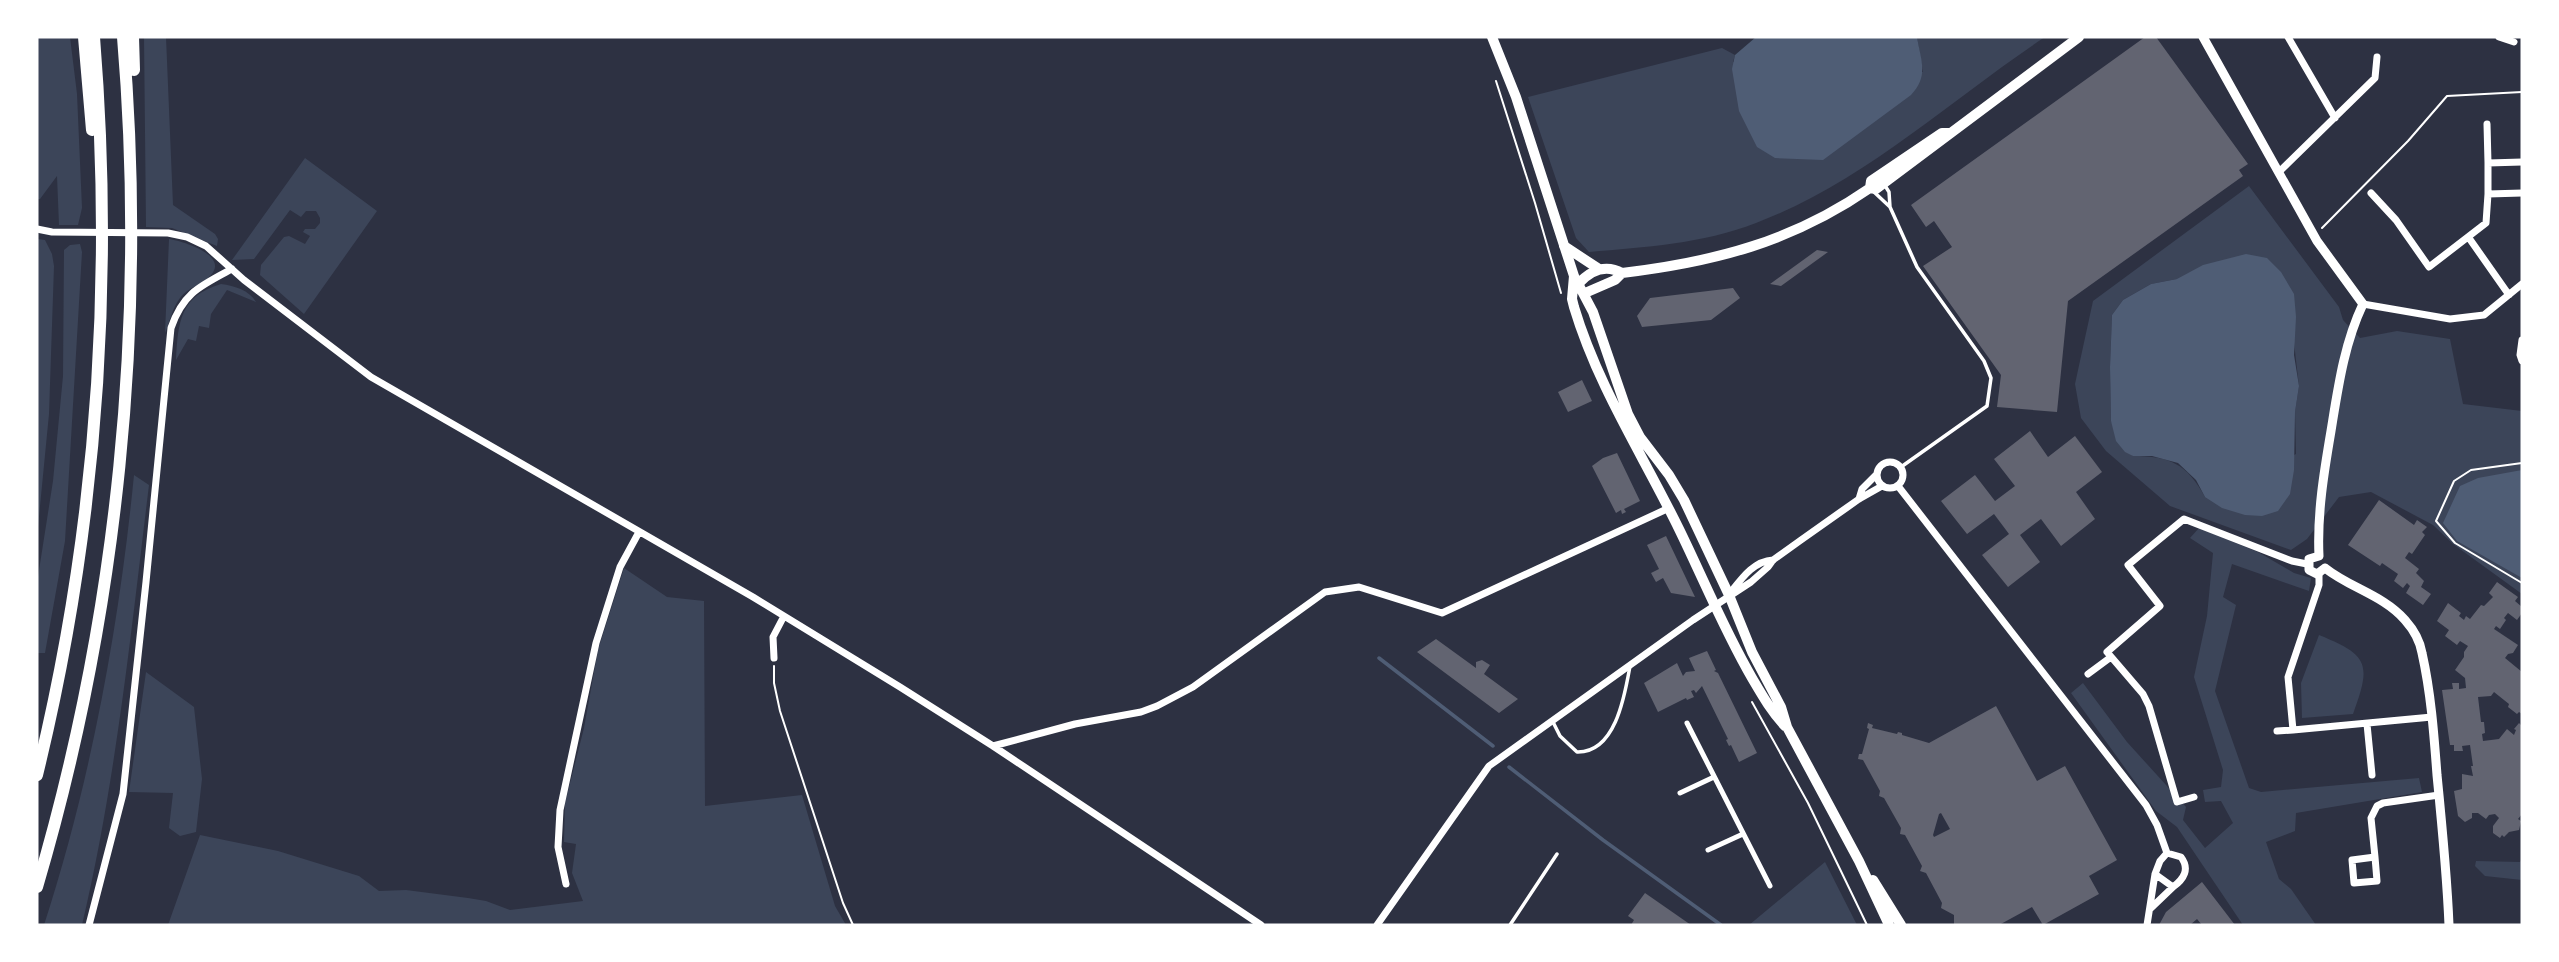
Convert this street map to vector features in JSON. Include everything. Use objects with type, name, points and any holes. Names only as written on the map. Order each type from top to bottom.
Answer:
[{"type":"highway","points":[[84,37],[102,263]]},
{"type":"highway","points":[[37,775],[63,655],[79,557],[97,400],[103,204],[94,37]]},
{"type":"highway","points":[[123,37],[131,203]]},
{"type":"highway","points":[[37,887],[73,746],[108,558],[125,401],[131,276],[133,37]]},
{"type":"main road","points":[[1492,37],[1516,97],[1564,246],[1585,293],[1632,423],[1684,500],[1729,595],[1752,652],[1781,707],[1787,727],[1859,861],[1889,925]]},
{"type":"main road","points":[[1567,297],[1585,293],[1615,280],[1622,273],[1681,266],[1761,245],[1803,228],[1870,188],[1876,189],[1884,184],[2079,37]]},
{"type":"main road","points":[[1870,188],[1871,181],[1889,168],[1942,133],[1950,132]]},
{"type":"main road","points":[[1564,246],[1599,269]]},
{"type":"main road","points":[[1567,297],[1577,279],[1599,269],[1614,268],[1622,273]]},
{"type":"main road","points":[[1567,297],[1600,377],[1625,429],[1669,508],[1738,655],[1772,713],[1787,727]]},
{"type":"main road","points":[[1859,861],[1900,925]]},
{"type":"street","points":[[2203,37],[2317,241],[2363,304],[2449,319],[2484,315],[2522,284]]},
{"type":"street","points":[[2288,37],[2335,118]]},
{"type":"street","points":[[2499,37],[2514,42]]},
{"type":"street","points":[[2280,171],[2375,78],[2376,57]]},
{"type":"street","points":[[2371,193],[2396,220],[2429,267],[2486,223],[2487,124]]},
{"type":"street","points":[[2488,163],[2522,162]]},
{"type":"street","points":[[2488,194],[2522,194]]},
{"type":"street","points":[[37,229],[61,233],[168,233],[187,237],[206,246],[371,377],[784,616],[993,746],[1261,925]]},
{"type":"street","points":[[2469,237],[2509,295]]},
{"type":"street","points":[[89,925],[123,794],[170,328],[180,304],[187,296],[232,269]]},
{"type":"street","points":[[2293,730],[2288,677],[2325,562],[2319,556],[2324,477],[2336,400],[2350,339],[2363,304]]},
{"type":"street","points":[[2522,341],[2522,361]]},
{"type":"street","points":[[1859,499],[1862,489],[1885,462],[1893,462],[1901,467],[1903,478],[1898,486],[1890,489],[1882,486],[1876,475]]},
{"type":"street","points":[[1377,925],[1483,772],[1552,720],[1715,606],[1729,595],[1745,574],[1765,560],[1773,560],[1859,499],[1882,486]]},
{"type":"street","points":[[1898,486],[2146,805],[2167,853]]},
{"type":"street","points":[[993,746],[1157,706],[1193,687],[1325,592],[1359,587],[1442,612],[1669,508]]},
{"type":"street","points":[[2194,797],[2177,802],[2149,706],[2143,694],[2107,652],[2160,606],[2127,565],[2184,519],[2292,561],[2307,564]]},
{"type":"street","points":[[566,884],[558,847],[560,810],[596,643],[620,567],[639,532]]},
{"type":"street","points":[[2307,564],[2311,557],[2319,556]]},
{"type":"street","points":[[2307,564],[2311,572],[2322,570],[2364,589],[2388,604],[2406,621],[2422,650],[2439,795],[2449,925]]},
{"type":"street","points":[[774,658],[774,637],[784,616]]},
{"type":"street","points":[[2088,674],[2111,657]]},
{"type":"street","points":[[2277,731],[2431,717]]},
{"type":"street","points":[[1687,723],[1770,887]]},
{"type":"street","points":[[2367,724],[2372,775]]},
{"type":"street","points":[[1680,793],[1714,778]]},
{"type":"street","points":[[2375,857],[2352,860],[2354,883],[2377,881],[2375,857],[2371,818],[2377,806],[2439,795]]},
{"type":"street","points":[[1708,850],[1744,834]]},
{"type":"street","points":[[2147,925],[2155,874],[2167,853]]},
{"type":"street","points":[[2149,909],[2186,873],[2186,863],[2181,857],[2167,853]]},
{"type":"street","points":[[2155,874],[2173,887]]},
{"type":"lane","points":[[1884,184],[1917,267],[1984,361],[1991,378],[1987,406],[1901,467]]},
{"type":"lane","points":[[1870,188],[1891,207]]},
{"type":"lane","points":[[1552,720],[1560,736],[1572,750],[1582,752],[1592,749],[1606,737],[1617,717],[1630,666]]},
{"type":"lane","points":[[1510,925],[1557,854]]},
{"type":"path","points":[[1494,73],[1567,297]]},
{"type":"path","points":[[2319,232],[2447,96],[2522,92]]},
{"type":"path","points":[[2522,463],[2471,470],[2454,481],[2436,521],[2455,543],[2522,583]]},
{"type":"path","points":[[774,658],[774,683],[780,710],[843,903],[853,925]]},
{"type":"path","points":[[1750,698],[1808,803],[1867,925]]},
{"type":"shaded area","points":[[37,37],[70,37],[77,94],[82,208],[78,225],[59,225],[57,176],[40,199],[37,199]]},
{"type":"shaded area","points":[[144,37],[166,37],[173,205],[215,234],[218,239],[217,246],[172,228],[146,227]]},
{"type":"shaded area","points":[[1756,37],[1917,37],[1922,75],[1911,95],[1823,160],[1775,158],[1757,147],[1739,111],[1732,69],[1735,55]]},
{"type":"shaded area","points":[[1917,37],[2045,37],[1870,163],[1796,206],[1736,230],[1694,240],[1589,252],[1576,238],[1528,97],[1722,48],[1735,55],[1733,62],[1923,72]]},
{"type":"shaded area","points":[[305,158],[377,211],[304,314],[260,275],[261,265],[284,237],[289,236],[305,244],[310,236],[303,232],[305,229],[315,229],[320,223],[316,211],[306,211],[301,217],[290,210],[254,259],[232,260]]},
{"type":"shaded area","points":[[2249,186],[2339,307],[2343,320],[2360,338],[2397,331],[2450,339],[2463,404],[2522,411],[2522,594],[2453,544],[2433,525],[2371,492],[2339,497],[2307,539],[2291,550],[2170,506],[2106,451],[2081,418],[2075,384],[2093,301]],"holes":[[[2177,279],[2294,343],[2299,386],[2295,412],[2296,454],[2205,497],[2191,477],[2176,464],[2157,458],[2133,456],[2111,421],[2112,315],[2123,300],[2151,284]]]},
{"type":"shaded area","points":[[37,239],[45,240],[54,266],[49,414],[37,537]]},
{"type":"shaded area","points":[[169,239],[202,250],[214,261],[215,268],[211,275],[180,298],[165,333]]},
{"type":"shaded area","points":[[80,244],[82,252],[65,541],[45,653],[37,653],[37,583],[53,481],[63,376],[64,250],[70,245]]},
{"type":"shaded area","points":[[2246,254],[2267,258],[2281,272],[2294,294],[2296,317],[2294,355],[2299,386],[2290,494],[2278,511],[2262,516],[2245,515],[2222,508],[2205,497],[2196,480],[2178,463],[2152,456],[2133,456],[2125,452],[2116,441],[2111,421],[2112,315],[2123,300],[2151,284],[2177,279],[2203,265]]},
{"type":"shaded area","points":[[221,284],[241,289],[250,294],[256,302],[227,290],[211,314],[209,328],[199,326],[196,341],[188,339],[176,360],[180,322],[189,303],[207,289]]},
{"type":"shaded area","points":[[2522,470],[2522,578],[2457,541],[2443,523],[2460,486],[2478,478]]},
{"type":"shaded area","points":[[134,475],[149,485],[122,706],[94,871],[82,925],[44,925],[76,815],[101,703],[120,589]]},
{"type":"shaded area","points":[[2199,528],[2258,552],[2294,573],[2311,578],[2309,591],[2232,564],[2223,597],[2236,605],[2215,691],[2249,788],[2261,792],[2419,778],[2422,792],[2296,813],[2295,831],[2266,842],[2279,879],[2291,889],[2316,925],[2243,925],[2177,827],[2156,811],[2071,693],[2083,683],[2127,742],[2186,807],[2183,820],[2205,848],[2233,823],[2221,801],[2205,802],[2203,790],[2221,787],[2223,770],[2194,677],[2207,616],[2213,553],[2190,538]]},
{"type":"shaded area","points":[[624,568],[667,597],[704,601],[705,806],[802,795],[835,906],[846,925],[168,925],[200,835],[278,851],[359,876],[379,891],[406,890],[468,898],[510,910],[583,901],[572,873],[576,844],[564,842],[565,803],[584,728],[598,650]]},
{"type":"shaded area","points":[[2319,635],[2348,649],[2362,663],[2363,683],[2353,714],[2302,718],[2301,683]]},
{"type":"shaded area","points":[[146,672],[194,707],[202,779],[196,832],[180,836],[169,828],[173,793],[129,792]]},
{"type":"shaded area","points":[[2522,858],[2522,880],[2485,876],[2475,866],[2476,861],[2520,862]]},
{"type":"shaded area","points":[[1825,862],[1857,925],[1749,925]]},
{"type":"building","points":[[2145,37],[2156,37],[2248,164],[2239,170],[2243,176],[2068,301],[2057,412],[1997,407],[2001,375],[1923,266],[1952,247],[1934,221],[1926,227],[1911,205]]},
{"type":"building","points":[[1817,250],[1828,252],[1781,286],[1770,284]]},
{"type":"building","points":[[1733,288],[1740,298],[1711,320],[1642,327],[1637,316],[1650,298]]},
{"type":"building","points":[[1582,380],[1592,401],[1568,412],[1558,392]]},
{"type":"building","points":[[2030,431],[2048,457],[2075,436],[2102,472],[2076,492],[2095,519],[2061,546],[2041,519],[2020,535],[2040,562],[2008,587],[1982,555],[2009,534],[1994,514],[1967,534],[1941,501],[1975,475],[1995,501],[2015,486],[1994,459]]},
{"type":"building","points":[[1617,453],[1640,501],[1624,509],[1626,512],[1622,514],[1621,510],[1616,513],[1592,466]]},
{"type":"building","points":[[2379,500],[2414,525],[2417,520],[2427,527],[2422,532],[2425,535],[2412,554],[2409,552],[2405,558],[2419,569],[2416,573],[2424,581],[2421,587],[2431,594],[2423,605],[2406,593],[2410,586],[2407,583],[2403,588],[2394,581],[2398,574],[2382,563],[2380,566],[2348,545]]},
{"type":"building","points":[[1666,536],[1695,597],[1671,593],[1663,578],[1656,582],[1651,573],[1659,569],[1647,545]]},
{"type":"building","points":[[2497,582],[2518,597],[2515,601],[2522,607],[2522,613],[2517,620],[2508,613],[2500,629],[2496,626],[2494,629],[2518,645],[2513,653],[2505,658],[2522,672],[2522,714],[2517,714],[2508,707],[2509,704],[2494,692],[2491,696],[2478,697],[2481,722],[2484,722],[2483,741],[2499,739],[2507,729],[2514,735],[2514,729],[2519,723],[2522,726],[2522,814],[2518,819],[2521,821],[2519,830],[2500,838],[2493,833],[2493,826],[2499,818],[2495,814],[2486,819],[2478,813],[2472,813],[2472,818],[2465,822],[2458,816],[2454,791],[2462,789],[2462,774],[2473,776],[2473,766],[2470,745],[2462,746],[2463,751],[2454,751],[2454,745],[2450,745],[2442,690],[2453,689],[2452,683],[2459,683],[2459,689],[2466,688],[2465,678],[2455,670],[2468,646],[2460,641],[2457,645],[2445,636],[2449,630],[2437,621],[2448,603],[2461,613],[2459,616],[2464,620],[2466,616],[2470,619],[2481,605],[2484,606],[2493,597],[2489,593]]},
{"type":"building","points":[[1436,639],[1476,668],[1476,662],[1482,660],[1490,665],[1484,674],[1518,699],[1499,713],[1417,652]]},
{"type":"building","points":[[1707,651],[1716,670],[1714,671],[1718,673],[1757,753],[1739,762],[1702,686],[1696,693],[1691,691],[1694,697],[1687,700],[1686,698],[1658,712],[1644,683],[1677,663],[1683,676],[1686,672],[1695,671],[1689,658]]},
{"type":"building","points":[[1996,706],[2037,781],[2065,766],[2117,860],[2089,876],[2099,894],[2043,925],[2032,907],[1999,925],[1954,925],[1954,915],[1941,908],[1942,903],[1926,873],[1920,871],[1922,866],[1905,835],[1900,834],[1901,828],[1884,798],[1879,796],[1880,791],[1863,760],[1858,759],[1869,729],[1868,723],[1873,725],[1872,728],[1902,733],[1929,743]],"holes":[[[1941,813],[1950,829],[1934,837],[1939,814]]]},
{"type":"building","points":[[2202,882],[2235,925],[2202,925],[2197,919],[2190,925],[2159,925],[2166,912]]},
{"type":"building","points":[[1645,893],[1691,925],[1631,925],[1634,920],[1628,916]]},
{"type":"waterway","points":[[1379,658],[1493,746]]},
{"type":"waterway","points":[[1509,767],[1603,840],[1721,925]]}]
